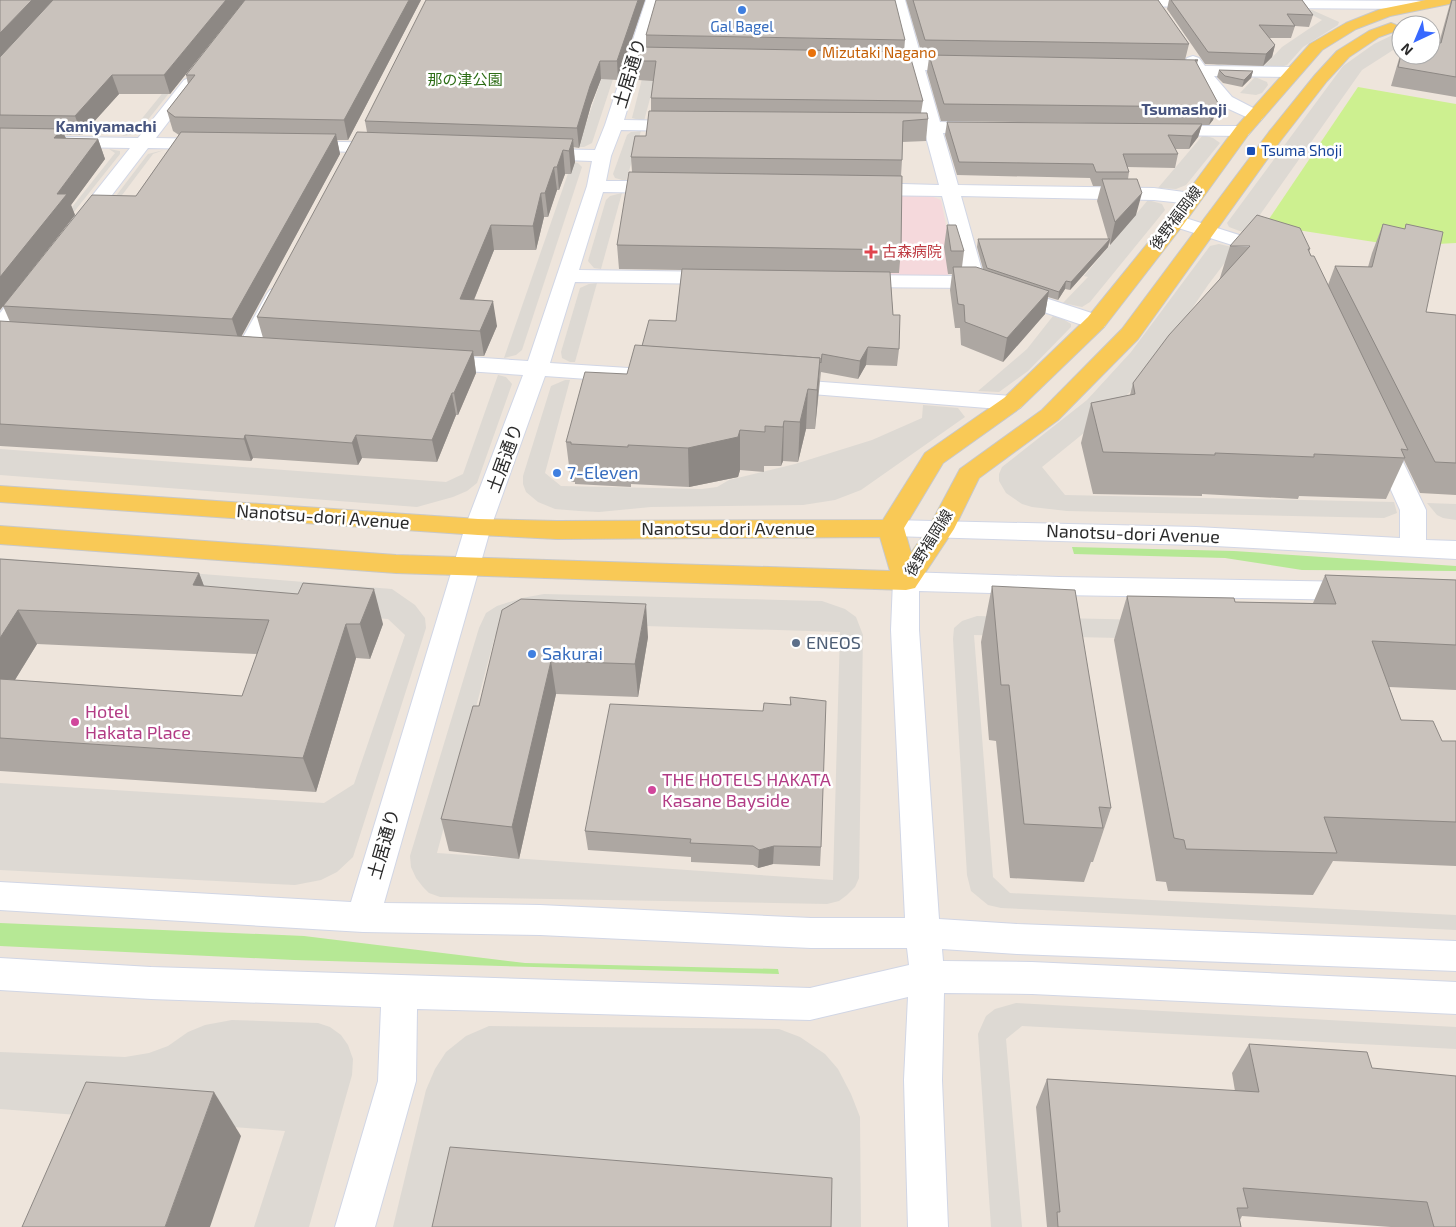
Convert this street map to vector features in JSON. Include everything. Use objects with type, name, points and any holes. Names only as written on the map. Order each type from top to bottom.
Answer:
[{"type":"main road","name":"後野福岡線","points":[[906,581],[891,528],[934,458],[1012,403],[1096,322],[1176,221],[1249,124],[1292,72],[1316,47],[1351,26],[1386,12],[1449,0]]},
{"type":"main road","name":"後野福岡線","points":[[906,581],[941,528],[969,474],[1050,415],[1123,340],[1280,130],[1342,54],[1374,34],[1409,21],[1456,11]]},
{"type":"main road","name":"Nanotsu-dori Avenue","points":[[0,494],[478,527],[557,530],[891,528]]},
{"type":"main road","points":[[0,535],[396,564],[906,581]]},
{"type":"street","name":"土居通り","points":[[363,917],[478,527],[538,368],[596,186],[602,156],[614,125],[644,61],[653,0]]},
{"type":"street","points":[[898,0],[975,282]]},
{"type":"street","points":[[1152,1],[1164,19]]},
{"type":"street","points":[[1109,2],[1216,3]]},
{"type":"street","points":[[1255,4],[1395,3],[1420,5]]},
{"type":"street","points":[[1185,49],[1200,71],[1249,124]]},
{"type":"street","points":[[856,64],[985,66]]},
{"type":"street","points":[[66,242],[202,68]]},
{"type":"street","points":[[1145,70],[1292,72]]},
{"type":"street","points":[[1148,131],[1249,124]]},
{"type":"street","points":[[614,125],[700,126]]},
{"type":"street","points":[[874,127],[1001,129]]},
{"type":"street","points":[[346,164],[364,130]]},
{"type":"street","points":[[0,141],[230,144]]},
{"type":"street","points":[[288,146],[404,149]]},
{"type":"street","points":[[522,153],[602,156]]},
{"type":"street","points":[[596,186],[684,187]]},
{"type":"street","points":[[851,189],[1154,194],[1192,198]]},
{"type":"street","points":[[1176,221],[1287,257]]},
{"type":"street","points":[[0,327],[42,273]]},
{"type":"street","points":[[566,276],[736,279]]},
{"type":"street","points":[[834,281],[975,282],[1096,322]]},
{"type":"street","points":[[247,350],[283,282]]},
{"type":"street","points":[[412,360],[663,377]]},
{"type":"street","points":[[761,385],[1012,403]]},
{"type":"street","points":[[1371,421],[1413,510],[1412,548]]},
{"type":"street","name":"Nanotsu-dori Avenue","points":[[891,528],[1196,536],[1456,550]]},
{"type":"street","points":[[928,1227],[923,1080],[926,977],[905,630],[906,581],[1377,592]]},
{"type":"street","points":[[0,896],[363,917],[540,920],[811,933],[923,933],[1017,939],[1456,956]]},
{"type":"street","points":[[0,974],[161,983],[399,992],[810,1004],[926,977],[1032,978],[1456,998]]},
{"type":"street","points":[[355,1227],[397,1081],[399,992]]},
{"type":"shaded area","points":[[238,0],[243,0],[139,131],[131,135],[121,136],[131,132]]},
{"type":"shaded area","points":[[624,0],[637,6],[592,143],[584,147],[578,147],[626,7]]},
{"type":"shaded area","points":[[1185,8],[1312,10],[1339,22],[1338,25],[1303,47],[1287,65],[1278,68],[1263,67],[1282,47],[1322,20],[1310,14],[1219,64],[1227,67],[1223,67],[1211,63]]},
{"type":"shaded area","points":[[1391,36],[1391,51],[1362,70],[1252,226],[1253,236],[1229,227],[1227,223],[1343,66],[1374,44]]},
{"type":"shaded area","points":[[659,65],[644,121],[632,118],[645,67]]},
{"type":"shaded area","points":[[1255,77],[1267,82],[1268,85],[1262,93],[1256,95],[1240,93]]},
{"type":"shaded area","points":[[641,131],[626,181],[615,178],[613,174],[627,135],[631,132]]},
{"type":"shaded area","points":[[1203,135],[1213,138],[1220,143],[1186,185],[1176,189],[1158,188]]},
{"type":"shaded area","points":[[109,149],[120,151],[120,154],[0,305],[0,298],[115,153]]},
{"type":"shaded area","points":[[164,150],[153,154],[25,324],[19,323],[148,154]]},
{"type":"shaded area","points":[[572,162],[578,163],[582,167],[522,350],[516,355],[504,358]]},
{"type":"shaded area","points":[[622,193],[601,269],[594,268],[588,261],[606,200],[610,196]]},
{"type":"shaded area","name":"古森病院","points":[[799,194],[931,196],[941,200],[955,270],[946,276],[792,273]]},
{"type":"shaded area","points":[[1148,200],[1162,204],[1165,210],[1090,302],[1082,307],[1063,303],[1088,277],[1084,276]]},
{"type":"shaded area","points":[[1219,244],[1236,248],[1208,285],[1147,375],[1111,411],[1042,467],[1065,495],[1394,502],[1397,513],[1384,518],[1067,511],[1032,507],[1022,504],[1006,493],[999,481],[1002,467],[1087,400],[1131,352],[1210,246]]},
{"type":"shaded area","points":[[597,283],[575,362],[570,362],[562,358],[561,352],[580,288]]},
{"type":"shaded area","points":[[1053,316],[1063,319],[1071,324],[1071,327],[1028,371],[999,392],[978,391],[1027,349]]},
{"type":"shaded area","points":[[498,375],[506,377],[512,384],[477,483],[467,491],[453,497],[417,507],[0,475],[0,449],[446,482],[463,474]]},
{"type":"shaded area","points":[[565,380],[570,380],[545,473],[561,486],[702,489],[717,487],[729,480],[795,464],[872,440],[922,418],[923,405],[958,408],[965,417],[861,490],[835,500],[803,505],[651,507],[599,512],[555,509],[538,502],[526,492],[523,476],[551,386]]},
{"type":"shaded area","points":[[1427,503],[1456,504],[1456,520],[1437,515]]},
{"type":"shaded area","points":[[0,558],[392,589],[415,605],[425,618],[426,628],[353,857],[337,872],[321,880],[295,885],[0,870],[0,783],[324,803],[354,784],[405,635],[388,619],[0,588]]},
{"type":"shaded area","points":[[544,594],[822,601],[845,609],[856,617],[863,635],[859,878],[855,887],[839,901],[827,904],[440,897],[429,893],[416,878],[411,867],[410,856],[479,628],[486,613],[497,606],[522,598]],"holes":[[[518,622],[840,632],[833,880],[437,853],[495,636]]]},
{"type":"shaded area","points":[[977,616],[1456,627],[1456,645],[974,635],[993,877],[1010,893],[1456,915],[1456,930],[1001,908],[988,905],[971,891],[967,875],[953,639],[954,628],[962,621]]},
{"type":"shaded area","points":[[1016,1003],[1456,1027],[1456,1049],[1022,1026],[1006,1039],[1022,1227],[991,1227],[978,1034],[986,1016],[995,1009]]},
{"type":"shaded area","points":[[232,1020],[318,1023],[330,1027],[341,1035],[348,1045],[353,1059],[352,1075],[309,1227],[254,1227],[285,1131],[0,1109],[0,1052],[125,1057],[149,1053],[168,1046],[188,1032],[205,1025]]},
{"type":"shaded area","points":[[489,1026],[779,1029],[800,1037],[825,1054],[838,1069],[860,1117],[861,1227],[393,1227],[426,1090],[435,1069],[446,1052],[466,1036]]},
{"type":"green space","points":[[1358,87],[1456,104],[1456,243],[1400,246],[1265,225]]},
{"type":"green space","points":[[1072,547],[1234,551],[1456,566],[1456,571],[1302,570],[1225,558],[1074,554]]},
{"type":"green space","points":[[0,923],[304,936],[525,963],[778,969],[779,974],[294,960],[0,946]]},
{"type":"building","points":[[0,0],[32,0],[0,33]]},
{"type":"building","points":[[53,0],[226,0],[164,75],[112,75],[75,116],[0,115],[0,57]]},
{"type":"building","points":[[245,0],[409,0],[344,120],[175,117],[167,111],[195,75],[186,75]]},
{"type":"building","points":[[426,0],[638,0],[617,61],[600,61],[577,128],[365,121]]},
{"type":"building","points":[[656,0],[895,0],[905,40],[646,35]]},
{"type":"building","points":[[913,0],[1158,0],[1189,44],[925,40]]},
{"type":"building","points":[[1171,0],[1302,0],[1313,15],[1287,14],[1295,26],[1259,25],[1275,45],[1266,54],[1208,52]]},
{"type":"building","points":[[1452,0],[1456,0],[1456,77],[1398,67],[1398,65],[1441,65],[1441,43]]},
{"type":"building","points":[[641,47],[909,52],[923,101],[651,98],[656,61],[637,61]]},
{"type":"building","points":[[929,55],[1198,60],[1195,60],[1218,103],[1214,107],[944,104]]},
{"type":"building","points":[[1219,70],[1253,71],[1244,80],[1225,76]]},
{"type":"building","points":[[649,111],[927,113],[928,119],[903,121],[902,160],[631,157],[635,136],[646,136]]},
{"type":"building","points":[[947,122],[1202,124],[1192,136],[1168,135],[1178,154],[1123,154],[1129,172],[1096,172],[1093,164],[959,162]]},
{"type":"building","points":[[0,128],[62,129],[54,138],[98,139],[57,194],[67,194],[0,277]]},
{"type":"building","points":[[181,132],[336,134],[232,319],[3,306],[92,195],[136,196]]},
{"type":"building","points":[[357,132],[573,139],[569,151],[563,150],[557,167],[554,167],[545,193],[541,193],[533,226],[491,225],[460,299],[493,301],[480,331],[257,317]]},
{"type":"building","points":[[629,172],[902,176],[901,250],[617,245]]},
{"type":"building","points":[[1102,179],[1137,179],[1142,193],[1115,222]]},
{"type":"building","points":[[1257,215],[1300,228],[1310,249],[1308,249],[1311,256],[1314,256],[1408,450],[1401,449],[1405,458],[1314,454],[1314,457],[1215,453],[1215,455],[1103,452],[1091,403],[1135,394],[1133,383],[1169,335],[1250,246],[1230,246]]},
{"type":"building","points":[[1383,224],[1405,229],[1406,224],[1443,232],[1426,312],[1456,315],[1456,463],[1435,462],[1335,266],[1372,267]]},
{"type":"building","points":[[947,225],[956,225],[964,251],[951,251]]},
{"type":"building","points":[[978,239],[1110,239],[1071,282],[1066,281],[1059,292],[987,268]]},
{"type":"building","points":[[953,267],[976,267],[1049,291],[1007,338],[965,322],[964,305],[958,304]]},
{"type":"building","points":[[682,269],[890,272],[893,315],[900,315],[899,349],[868,347],[860,361],[822,354],[821,363],[820,358],[642,346],[649,320],[676,321]]},
{"type":"building","points":[[0,321],[473,351],[454,393],[452,393],[432,440],[356,435],[352,443],[245,435],[244,439],[0,424]]},
{"type":"building","points":[[635,345],[820,358],[817,390],[808,389],[800,422],[784,421],[783,427],[765,426],[765,432],[740,430],[738,437],[688,448],[628,445],[628,447],[571,444],[571,442],[566,442],[585,372],[627,374]]},
{"type":"building","points":[[0,559],[199,573],[193,585],[298,594],[303,583],[374,589],[360,624],[346,624],[303,758],[0,738],[0,679],[242,696],[269,620],[18,610],[0,638]]},
{"type":"building","points":[[1325,575],[1456,580],[1456,645],[1372,641],[1401,720],[1433,721],[1442,741],[1456,741],[1456,822],[1324,817],[1337,853],[1186,849],[1184,840],[1174,838],[1127,596],[1234,598],[1235,602],[1336,604]]},
{"type":"building","points":[[992,586],[1075,590],[1111,808],[1099,807],[1103,828],[1024,824],[1009,685],[1001,685]]},
{"type":"building","points":[[521,599],[646,604],[635,664],[551,661],[512,827],[441,819],[473,706],[479,706],[502,610]]},
{"type":"building","points":[[790,697],[826,701],[821,847],[774,846],[759,850],[753,846],[690,843],[691,839],[585,831],[610,704],[763,711],[764,703],[791,705]]},
{"type":"building","points":[[1249,1044],[1367,1052],[1372,1068],[1456,1076],[1456,1227],[1434,1227],[1427,1202],[1243,1188],[1248,1208],[1237,1208],[1241,1227],[1058,1227],[1057,1212],[1060,1212],[1047,1079],[1259,1092]]},
{"type":"building","points":[[86,1082],[214,1092],[165,1227],[22,1227]]},
{"type":"building","points":[[450,1147],[832,1178],[831,1227],[432,1227]]},
{"type":"place","name":"Gal Bagel","points":[[742,10]]},
{"type":"place","name":"Mizutaki Nagano","points":[[812,53]]},
{"type":"place","name":"Tsuma Shoji","points":[[1251,151]]},
{"type":"place","name":"古森病院","points":[[871,252]]},
{"type":"place","name":"7-Eleven","points":[[557,473]]},
{"type":"place","name":"ENEOS","points":[[796,643]]},
{"type":"place","name":"Sakurai","points":[[532,654]]},
{"type":"place","name":"Hotel Hakata Place","points":[[75,722]]},
{"type":"place","name":"THE HOTELS HAKATA Kasane Bayside","points":[[652,790]]},
{"type":"district","name":"Tsumashoji","points":[[1184,109]]},
{"type":"district","name":"Kamiyamachi","points":[[106,126]]},
{"type":"park label","name":"那の津公園","points":[[465,80]]}]
